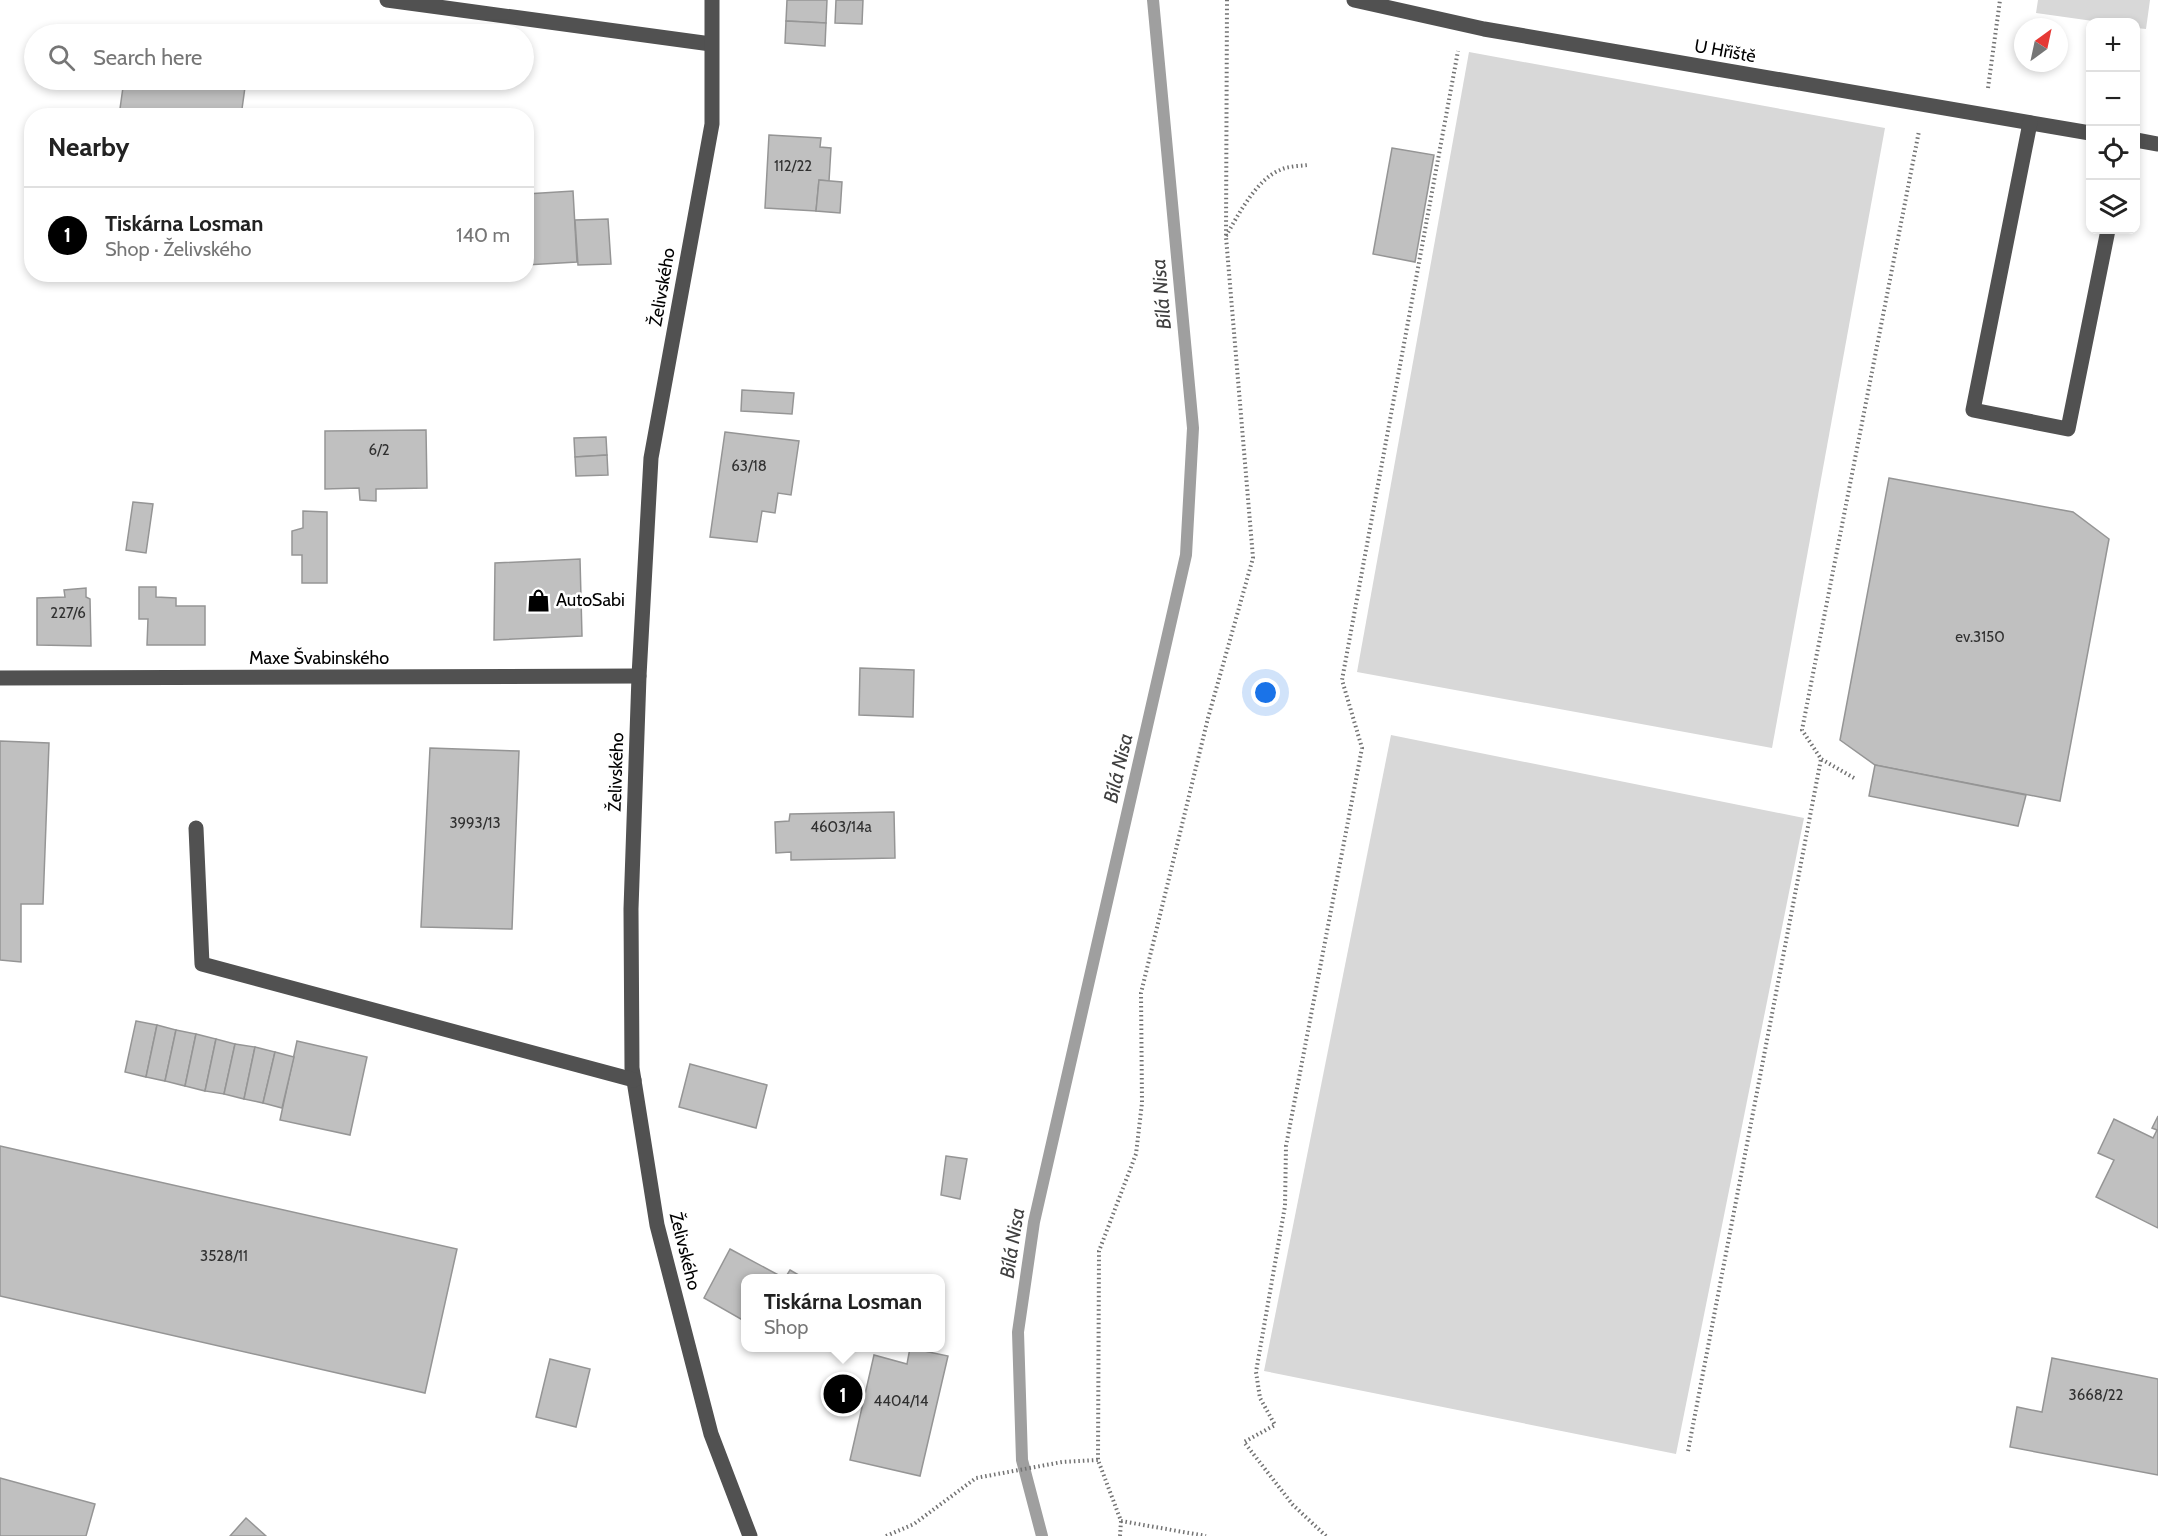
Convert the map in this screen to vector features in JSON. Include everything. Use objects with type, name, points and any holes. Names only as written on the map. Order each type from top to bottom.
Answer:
[{"type":"street","points":[[387,0],[711,44]]},
{"type":"street","name":"Želivského","points":[[712,0],[712,124],[651,458],[639,676],[631,909],[634,1080],[657,1225],[711,1434],[750,1536]]},
{"type":"street","name":"U Hřiště","points":[[1354,0],[1463,24],[2086,132]]},
{"type":"street","points":[[2030,123],[1972,410],[2068,429],[2107,234]]},
{"type":"street","points":[[2140,141],[2158,144]]},
{"type":"street","name":"Maxe Švabinského","points":[[0,678],[639,676]]},
{"type":"street","points":[[196,828],[202,964],[634,1080]]},
{"type":"path","points":[[1120,1536],[1121,1521],[1098,1460],[1099,1251],[1136,1154],[1142,1103],[1141,993],[1209,718],[1253,558],[1226,237],[1227,0]]},
{"type":"path","points":[[1984,115],[2000,0]]},
{"type":"path","points":[[1326,1536],[1293,1505],[1244,1442],[1275,1425],[1260,1398],[1256,1372],[1285,1206],[1286,1146],[1362,748],[1342,680],[1463,24]]},
{"type":"path","points":[[1854,778],[1821,759],[1802,730],[1924,105]]},
{"type":"path","points":[[1226,237],[1246,201],[1261,184],[1279,170],[1308,165]]},
{"type":"path","points":[[1688,1451],[1821,759]]},
{"type":"path","points":[[886,1536],[914,1524],[976,1478],[1062,1462],[1098,1460]]},
{"type":"path","points":[[1121,1521],[1206,1536]]},
{"type":"shaded area","points":[[2038,0],[2150,0],[2146,29],[2140,28],[2140,18],[2086,18],[2086,20],[2036,13]]},
{"type":"shaded area","points":[[1469,52],[1885,128],[1772,748],[1357,672]]},
{"type":"shaded area","points":[[1391,735],[1804,818],[1676,1454],[1264,1371]]},
{"type":"building","points":[[787,0],[827,0],[826,23],[786,21]]},
{"type":"building","points":[[836,0],[863,0],[862,24],[835,23]]},
{"type":"building","points":[[786,21],[826,23],[825,46],[785,43]]},
{"type":"building","points":[[123,90],[245,90],[242,108],[120,108]]},
{"type":"building","points":[[769,135],[821,138],[820,147],[831,148],[829,181],[819,180],[816,211],[765,208]]},
{"type":"building","points":[[1392,148],[1434,155],[1415,262],[1373,254]]},
{"type":"building","points":[[819,180],[842,182],[840,213],[816,211]]},
{"type":"building","points":[[573,191],[577,262],[534,265],[534,193]]},
{"type":"building","points":[[608,219],[611,264],[578,265],[575,220]]},
{"type":"building","points":[[742,390],[794,393],[792,414],[741,411]]},
{"type":"building","points":[[426,430],[427,488],[376,489],[376,501],[360,500],[359,488],[325,489],[325,431]]},
{"type":"building","points":[[725,432],[799,441],[791,495],[778,493],[775,513],[762,511],[757,542],[710,537]]},
{"type":"building","points":[[606,437],[607,455],[575,457],[574,438]]},
{"type":"building","points":[[607,455],[608,475],[576,476],[575,457]]},
{"type":"building","points":[[1889,478],[2073,512],[2109,539],[2060,801],[1875,765],[1840,740]]},
{"type":"building","points":[[133,502],[153,504],[146,553],[126,550]]},
{"type":"building","points":[[303,511],[327,512],[327,583],[302,583],[302,555],[292,555],[292,531],[303,528]]},
{"type":"building","name":"AutoSabi","points":[[580,559],[582,636],[494,640],[495,563]]},
{"type":"building","points":[[139,587],[156,587],[156,597],[176,598],[176,606],[205,606],[205,645],[147,645],[148,619],[139,619]]},
{"type":"building","points":[[86,588],[86,597],[90,599],[91,646],[37,645],[37,598],[65,597],[64,590]]},
{"type":"building","points":[[860,668],[914,670],[913,717],[859,715]]},
{"type":"building","points":[[0,741],[49,743],[43,904],[21,904],[21,962],[0,960]]},
{"type":"building","points":[[430,748],[519,751],[512,929],[421,927]]},
{"type":"building","points":[[1875,765],[2026,795],[2018,826],[1869,796]]},
{"type":"building","points":[[894,812],[895,858],[791,860],[791,852],[776,853],[775,822],[789,821],[790,814]]},
{"type":"building","points":[[136,1021],[157,1025],[146,1077],[125,1072]]},
{"type":"building","points":[[157,1025],[176,1030],[165,1081],[146,1077]]},
{"type":"building","points":[[176,1030],[196,1034],[185,1086],[165,1081]]},
{"type":"building","points":[[196,1034],[216,1039],[205,1091],[185,1086]]},
{"type":"building","points":[[216,1039],[235,1044],[224,1094],[205,1091]]},
{"type":"building","points":[[297,1041],[367,1057],[350,1135],[280,1120]]},
{"type":"building","points":[[235,1044],[255,1047],[244,1099],[224,1094]]},
{"type":"building","points":[[255,1047],[275,1052],[263,1103],[244,1099]]},
{"type":"building","points":[[275,1052],[294,1057],[282,1108],[263,1103]]},
{"type":"building","points":[[690,1064],[767,1085],[756,1128],[679,1107]]},
{"type":"building","points":[[2158,1116],[2158,1228],[2096,1197],[2114,1160],[2098,1153],[2114,1119],[2153,1138],[2157,1130],[2152,1128]]},
{"type":"building","points":[[0,1146],[457,1249],[425,1393],[0,1296]]},
{"type":"building","points":[[946,1156],[967,1159],[960,1199],[941,1195]]},
{"type":"building","points":[[730,1249],[777,1274],[741,1274],[741,1319],[704,1298]]},
{"type":"building","points":[[909,1352],[929,1352],[948,1356],[920,1476],[850,1460],[874,1355],[907,1364]]},
{"type":"building","points":[[2052,1358],[2158,1379],[2158,1475],[2010,1447],[2017,1407],[2042,1412]]},
{"type":"building","points":[[550,1359],[590,1369],[576,1427],[536,1417]]},
{"type":"building","points":[[0,1478],[95,1504],[86,1536],[0,1536]]},
{"type":"building","points":[[246,1518],[266,1536],[230,1536]]},
{"type":"waterway","name":"Bílá Nisa","points":[[1042,1536],[1022,1460],[1018,1332],[1034,1222],[1186,555],[1193,428],[1153,0]]},
{"type":"place","name":"AutoSabi","points":[[538,600]]},
{"type":"place","name":"Tiskárna Losman","points":[[843,1394]]}]
